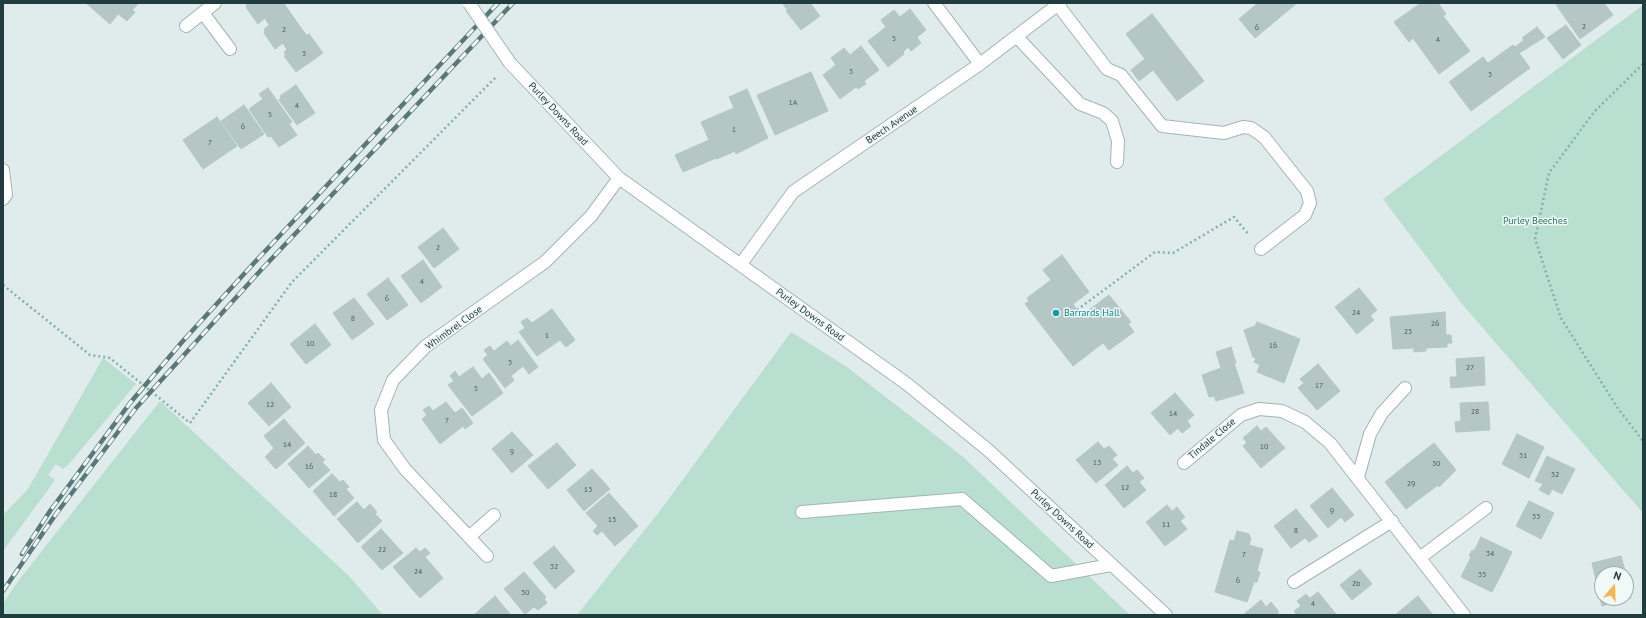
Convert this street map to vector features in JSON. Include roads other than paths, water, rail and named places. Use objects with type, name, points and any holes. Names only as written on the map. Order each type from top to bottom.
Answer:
[{"type":"street","points":[[186,26],[215,3]]},
{"type":"street","name":"Purley Downs Road","points":[[469,3],[510,63],[619,178],[742,264],[813,319],[907,384],[988,450],[1166,615]]},
{"type":"street","points":[[934,3],[980,64]]},
{"type":"street","points":[[1059,4],[1107,68],[1121,75],[1162,126],[1224,133],[1243,127],[1250,128],[1264,137],[1307,191],[1310,203],[1305,215],[1261,249]]},
{"type":"street","name":"Beech Avenue","points":[[742,264],[793,192],[980,64],[1059,4]]},
{"type":"street","points":[[203,13],[230,49]]},
{"type":"street","points":[[1017,37],[1080,104],[1102,113],[1112,121],[1118,141],[1117,162]]},
{"type":"street","points":[[3,170],[6,195],[3,199]]},
{"type":"street","name":"Whimbrel Close","points":[[487,556],[405,469],[384,440],[381,410],[393,380],[426,346],[545,262],[591,216],[619,178]]},
{"type":"street","points":[[1358,477],[1370,434],[1382,413],[1405,388]]},
{"type":"street","name":"Tindale Close","points":[[1184,464],[1240,415],[1259,409],[1282,411],[1305,422],[1330,442],[1421,557],[1464,615]]},
{"type":"street","points":[[802,512],[962,499],[1051,576],[1111,564]]},
{"type":"street","points":[[1421,557],[1486,508]]},
{"type":"street","points":[[469,537],[494,515]]},
{"type":"street","points":[[1294,582],[1392,521]]},
{"type":"railway","points":[[22,554],[50,511],[130,403],[182,342],[498,3]]},
{"type":"railway","points":[[3,591],[56,514],[136,408],[261,270],[513,3]]},
{"type":"place","name":"Barrards Hall","points":[[1056,313]]},
{"type":"park label","name":"Purley Beeches","points":[[1535,221]]}]
